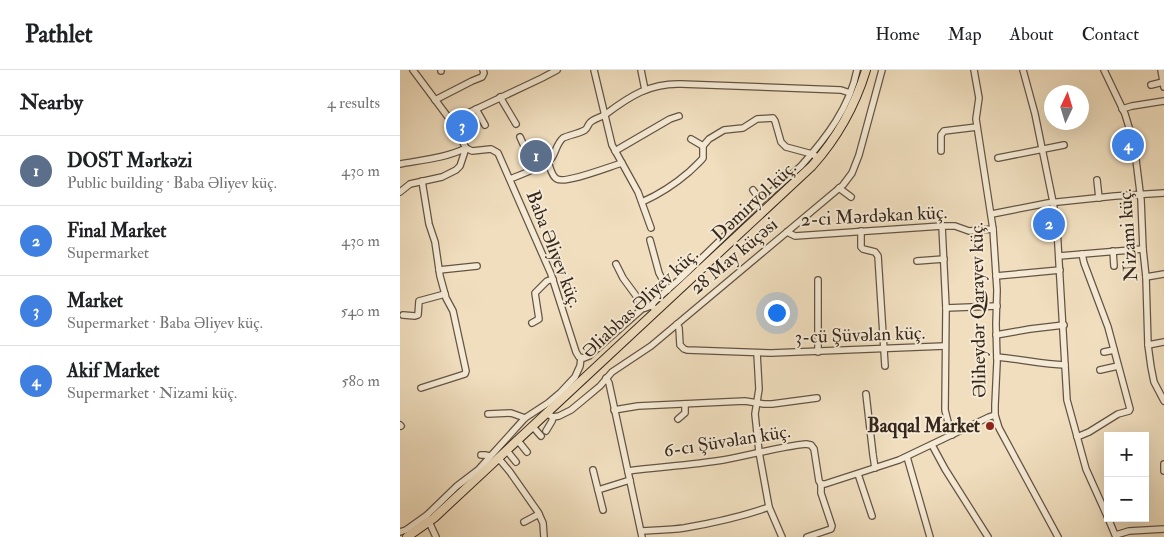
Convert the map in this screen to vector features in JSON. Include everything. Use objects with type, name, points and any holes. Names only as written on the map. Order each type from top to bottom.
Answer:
[{"type":"main road","name":"Əliabbas Əliyev küç.","points":[[407,537],[434,518],[549,415],[651,308],[794,182],[815,156],[834,138],[850,111],[867,70]]},
{"type":"main road","name":"Dəmiryol küç.","points":[[412,537],[430,524],[549,415],[814,166],[836,139],[852,112],[863,87],[867,70]]},
{"type":"street","points":[[400,192],[410,184],[442,177],[456,170],[460,166],[466,148],[451,121],[413,70]]},
{"type":"street","points":[[435,100],[482,77],[484,73],[482,70]]},
{"type":"street","points":[[540,70],[542,78]]},
{"type":"street","points":[[451,121],[558,70]]},
{"type":"street","points":[[594,70],[611,140],[615,151],[633,182],[651,228]]},
{"type":"street","points":[[642,70],[645,90]]},
{"type":"street","name":"Dəmiryol küç.","points":[[651,308],[655,301],[761,201],[815,156],[841,113],[858,70]]},
{"type":"street","name":"28 May küçəsi","points":[[549,415],[561,415],[571,410],[616,369],[647,349],[840,188],[850,176],[860,155],[882,70]]},
{"type":"street","name":"Əliheydər Qarayev küç.","points":[[974,70],[979,98],[976,116],[977,127],[993,228],[997,306],[995,397],[997,424],[1058,537]]},
{"type":"street","points":[[1023,70],[1042,150],[1058,232],[1067,400],[1091,482],[1104,510]]},
{"type":"street","name":"Nizami küç.","points":[[1104,70],[1132,133],[1140,194],[1146,277],[1148,345],[1153,377],[1164,400]]},
{"type":"street","points":[[1151,85],[1164,84],[1161,70]]},
{"type":"street","points":[[510,179],[548,162],[553,157],[562,138],[584,130],[590,122],[631,96],[656,87],[674,84],[841,90],[850,93]]},
{"type":"street","points":[[500,97],[516,124]]},
{"type":"street","points":[[1122,109],[1164,100]]},
{"type":"street","points":[[476,108],[485,125]]},
{"type":"street","points":[[615,151],[670,119],[679,116]]},
{"type":"street","points":[[702,146],[724,130],[743,128],[757,119],[773,118],[783,145],[815,156]]},
{"type":"street","points":[[941,151],[944,131],[977,127]]},
{"type":"street","points":[[520,137],[534,168]]},
{"type":"street","points":[[691,139],[702,146]]},
{"type":"street","points":[[642,202],[663,192],[697,164],[703,158],[702,146]]},
{"type":"street","points":[[998,158],[1064,146]]},
{"type":"street","points":[[400,164],[458,152],[466,148]]},
{"type":"street","name":"Baba Əliyev küç.","points":[[466,148],[472,150],[488,148],[498,153],[553,279],[576,352],[581,358]]},
{"type":"street","points":[[548,162],[556,179],[562,180],[579,177],[622,163]]},
{"type":"street","points":[[1097,180],[1099,198]]},
{"type":"street","points":[[421,388],[466,373],[453,311],[445,294],[439,270],[422,182]]},
{"type":"street","points":[[840,188],[851,197]]},
{"type":"street","points":[[753,190],[761,201]]},
{"type":"street","points":[[992,214],[1053,202],[1164,193]]},
{"type":"street","points":[[942,226],[946,308],[945,410],[952,435]]},
{"type":"street","name":"2-ci Mərdəkan küç.","points":[[787,232],[795,236],[942,226],[956,226],[969,231],[993,228]]},
{"type":"street","points":[[860,231],[862,249],[875,252],[878,256],[885,366]]},
{"type":"street","points":[[1042,233],[1058,232]]},
{"type":"street","points":[[650,240],[659,273],[668,290]]},
{"type":"street","points":[[1059,256],[1143,249]]},
{"type":"street","points":[[1113,251],[1114,266]]},
{"type":"street","points":[[1077,437],[1130,410],[1102,311],[1082,254]]},
{"type":"street","points":[[917,260],[944,259]]},
{"type":"street","points":[[400,532],[406,530],[427,515],[450,492],[478,470],[525,418],[548,403],[570,383],[578,373],[581,358],[589,356],[629,320],[651,308],[623,278],[616,264]]},
{"type":"street","points":[[439,270],[477,266]]},
{"type":"street","points":[[996,276],[1060,270]]},
{"type":"street","points":[[1146,277],[1164,274]]},
{"type":"street","points":[[532,323],[539,320],[535,293],[547,281],[553,279]]},
{"type":"street","points":[[818,280],[818,352]]},
{"type":"street","points":[[403,315],[418,315],[419,301],[445,294]]},
{"type":"street","points":[[946,308],[997,306]]},
{"type":"street","name":"3-cü Şüvəlan küç.","points":[[677,324],[680,345],[684,349],[757,353],[945,346]]},
{"type":"street","points":[[996,335],[1030,328],[1064,325]]},
{"type":"street","points":[[1148,345],[1164,342]]},
{"type":"street","points":[[1104,352],[1114,350]]},
{"type":"street","points":[[757,353],[759,389],[754,410],[759,452],[769,508],[782,537]]},
{"type":"street","points":[[997,357],[1066,365]]},
{"type":"street","points":[[1100,370],[1118,366]]},
{"type":"street","points":[[606,378],[609,383],[641,534],[728,520],[769,508]]},
{"type":"street","points":[[866,394],[875,468]]},
{"type":"street","points":[[614,410],[630,407],[745,401],[772,404],[817,398]]},
{"type":"street","points":[[678,419],[685,413],[685,404]]},
{"type":"street","points":[[488,414],[512,413],[525,418]]},
{"type":"street","points":[[546,431],[551,424],[549,415]]},
{"type":"street","points":[[807,537],[828,530],[832,526],[821,493],[821,484],[827,484],[908,457],[989,417],[996,416]]},
{"type":"street","points":[[534,428],[541,436]]},
{"type":"street","points":[[519,442],[527,452]]},
{"type":"street","name":"6-cı Şüvəlan küç.","points":[[628,471],[712,462],[803,444],[811,445],[815,451],[821,484]]},
{"type":"street","points":[[932,445],[988,537]]},
{"type":"street","points":[[508,452],[516,462]]},
{"type":"street","points":[[481,455],[489,456]]},
{"type":"street","points":[[908,457],[930,537]]},
{"type":"street","points":[[500,460],[539,514],[543,523],[544,537]]},
{"type":"street","points":[[1164,464],[1164,471]]},
{"type":"street","points":[[593,470],[603,510]]},
{"type":"street","points":[[858,474],[872,516]]},
{"type":"street","points":[[598,490],[630,480]]},
{"type":"street","points":[[524,522],[539,514]]},
{"type":"street","points":[[1110,522],[1116,536],[1129,531],[1164,529]]},
{"type":"street","points":[[430,524],[436,537]]},
{"type":"street","points":[[670,529],[673,537]]},
{"type":"place","name":"Market","points":[[462,126]]},
{"type":"place","name":"Akif Market","points":[[1128,145]]},
{"type":"place","name":"DOST Mərkəzi","points":[[536,156]]},
{"type":"place","name":"Final Market","points":[[1049,224]]},
{"type":"place","name":"Baqqal Market","points":[[990,426]]}]
